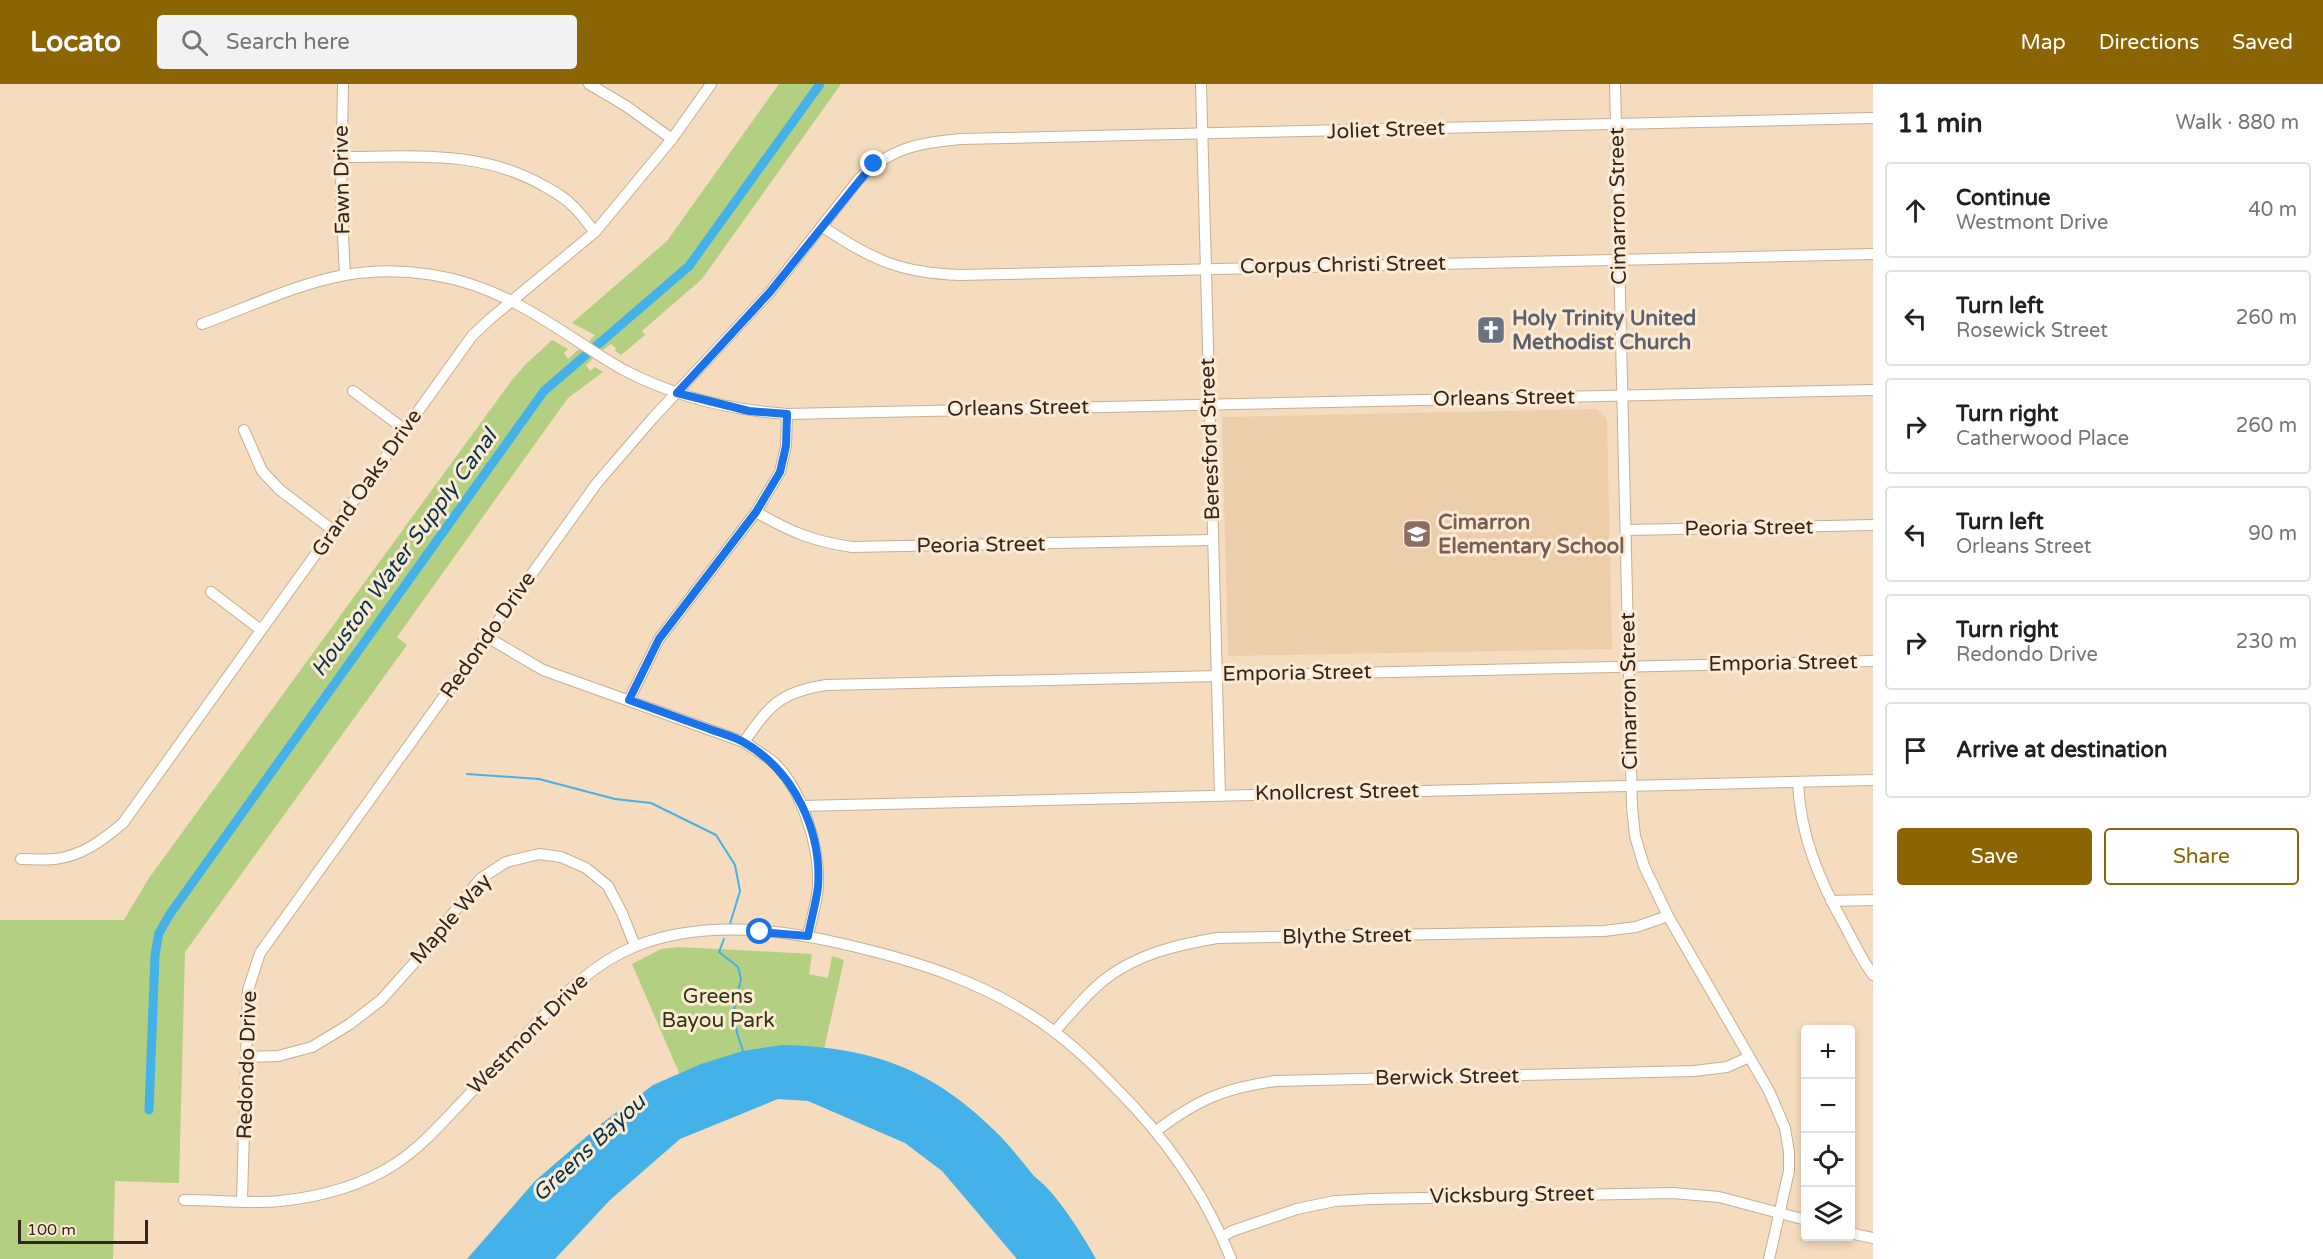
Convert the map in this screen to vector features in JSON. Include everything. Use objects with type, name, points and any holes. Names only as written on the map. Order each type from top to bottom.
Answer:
[{"type":"street","name":"Fawn Drive","points":[[343,84],[341,157],[345,275]]},
{"type":"street","points":[[589,84],[626,106],[672,140]]},
{"type":"street","name":"Grand Oaks Drive","points":[[21,859],[56,859],[79,852],[101,842],[123,823],[472,336],[595,232],[672,140],[711,84]]},
{"type":"street","name":"Beresford Street","points":[[1201,84],[1220,795]]},
{"type":"street","name":"Cimarron Street","points":[[1615,84],[1628,667],[1635,836],[1641,856],[1668,916],[1769,1091],[1785,1128],[1789,1171],[1769,1259]]},
{"type":"street","name":"Joliet Street","points":[[900,150],[927,142],[960,139],[1873,118]]},
{"type":"street","name":"Redondo Drive","points":[[242,1200],[248,990],[260,953],[597,483],[770,292],[874,164],[900,150]]},
{"type":"street","points":[[341,157],[450,158],[483,161],[525,175],[556,192],[574,206],[595,232]]},
{"type":"street","name":"Corpus Christi Street","points":[[823,227],[856,249],[893,266],[928,274],[960,275],[1619,258],[1873,254]]},
{"type":"street","name":"Orleans Street","points":[[202,324],[303,286],[345,275],[385,271],[446,277],[512,301],[640,379],[677,393],[749,411],[787,414],[1873,390]]},
{"type":"street","points":[[353,391],[404,429]]},
{"type":"street","points":[[629,700],[659,639],[756,512],[780,472],[786,446],[787,414]]},
{"type":"street","points":[[244,430],[262,471],[280,490],[334,531]]},
{"type":"street","name":"Peoria Street","points":[[756,512],[792,532],[823,543],[852,547],[1213,540]]},
{"type":"street","name":"Peoria Street","points":[[1626,530],[1873,525]]},
{"type":"street","points":[[211,592],[261,630]]},
{"type":"street","points":[[487,637],[543,670],[744,742],[772,762],[802,806],[810,825],[817,855],[818,887],[808,936]]},
{"type":"street","name":"Emporia Street","points":[[744,742],[765,712],[781,698],[806,688],[826,685],[1216,674],[1873,661]]},
{"type":"street","name":"Knollcrest Street","points":[[802,806],[1873,780]]},
{"type":"street","points":[[1798,782],[1799,807],[1806,841],[1831,900],[1873,975]]},
{"type":"street","name":"Maple Way","points":[[246,1057],[278,1056],[312,1047],[350,1024],[381,1000],[414,963],[480,879],[506,862],[539,854],[561,857],[586,868],[608,886],[635,946]]},
{"type":"street","points":[[1831,900],[1873,900]]},
{"type":"street","name":"Blythe Street","points":[[1054,1031],[1104,980],[1143,957],[1173,946],[1217,938],[1604,931],[1636,927],[1668,916]]},
{"type":"street","name":"Westmont Drive","points":[[183,1200],[277,1201],[320,1195],[358,1182],[394,1165],[422,1144],[569,989],[597,966],[635,946],[678,934],[716,930],[808,936],[917,962],[961,979],[999,998],[1054,1031],[1089,1060],[1156,1131],[1183,1168],[1222,1237],[1231,1259]]},
{"type":"street","name":"Berwick Street","points":[[1156,1131],[1183,1110],[1215,1094],[1245,1085],[1276,1081],[1694,1071],[1727,1066],[1749,1057]]},
{"type":"street","name":"Vicksburg Street","points":[[1222,1237],[1232,1231],[1297,1209],[1335,1201],[1372,1199],[1673,1193],[1719,1197],[1801,1219]]},
{"type":"street","points":[[1855,1234],[1873,1238]]},
{"type":"shaded area","name":"Cimarron Elementary School","points":[[1597,409],[1607,419],[1612,649],[1228,656],[1222,417]]},
{"type":"green space","points":[[779,84],[841,84],[702,279],[642,331],[645,335],[621,355],[611,344],[603,350],[589,341],[595,335],[572,323],[667,241]]},
{"type":"green space","points":[[552,340],[568,349],[564,353],[568,359],[579,349],[593,359],[586,365],[590,371],[595,367],[603,372],[568,398],[397,637],[407,645],[185,952],[179,1183],[115,1181],[113,1259],[0,1259],[0,920],[124,920],[149,878],[512,380]]},
{"type":"green space","name":"Greens Bayou Park","points":[[679,947],[812,954],[809,974],[828,978],[832,956],[844,960],[822,1058],[683,1082],[632,964],[661,949]]},
{"type":"water","name":"Greens Bayou","points":[[782,1045],[844,1050],[872,1056],[898,1065],[947,1091],[995,1131],[1053,1195],[1096,1259],[1017,1259],[942,1171],[905,1143],[808,1101],[778,1099],[680,1139],[610,1200],[555,1259],[467,1259],[535,1181],[601,1124],[653,1085],[701,1064],[743,1051]]},
{"type":"waterway","name":"Houston Water Supply Canal","points":[[149,1110],[155,955],[159,933],[170,914],[544,391],[689,266],[820,84]]},
{"type":"waterway","points":[[467,774],[539,779],[615,799],[651,803],[716,835],[735,865],[740,891],[730,924]]},
{"type":"waterway","points":[[724,939],[719,952],[738,967],[741,979],[734,1010],[737,1033],[743,1051]]},
{"type":"place","name":"Holy Trinity United Methodist Church","points":[[1491,330]]},
{"type":"place","name":"Cimarron Elementary School","points":[[1417,534]]},
{"type":"route","points":[[760,932],[808,936],[818,887],[817,855],[810,825],[802,806],[772,762],[744,742],[629,700],[659,639],[756,512],[780,472],[786,446],[787,414],[749,411],[697,400],[677,393],[770,292],[874,164]]}]
